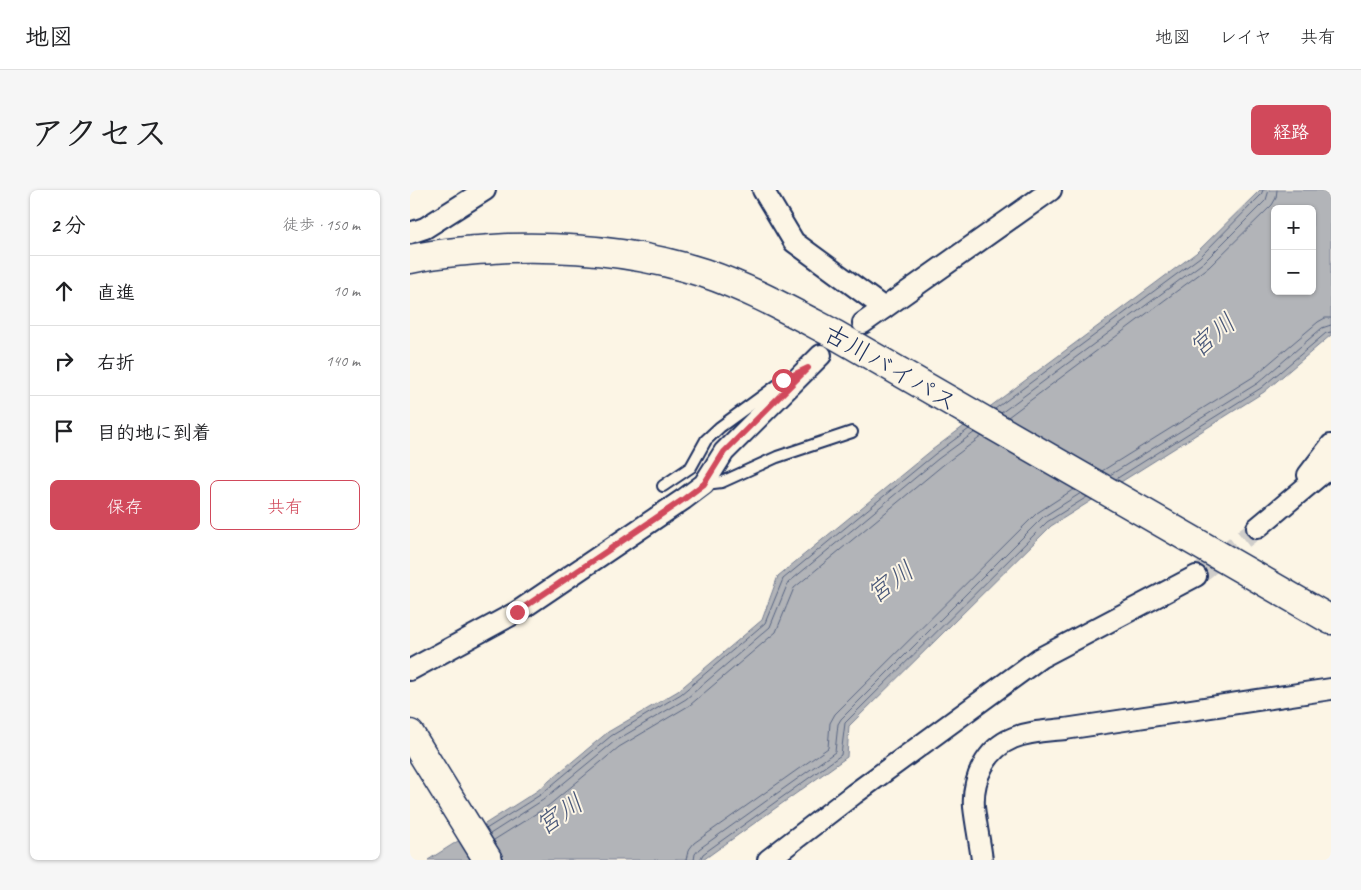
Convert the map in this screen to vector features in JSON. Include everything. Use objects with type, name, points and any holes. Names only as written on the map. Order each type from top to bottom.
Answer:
[{"type":"main road","name":"古川バイパス","points":[[410,259],[463,250],[525,248],[596,250],[655,260],[704,273],[740,287],[793,312],[862,350],[1331,620]]},
{"type":"main road","points":[[410,734],[488,860]]},
{"type":"street","points":[[410,233],[425,228],[485,190]]},
{"type":"street","points":[[763,190],[794,242],[884,308]]},
{"type":"street","points":[[863,323],[1051,190]]},
{"type":"street","points":[[410,670],[517,612],[704,484],[724,452],[815,361]]},
{"type":"street","points":[[1286,503],[1331,445]]},
{"type":"street","points":[[1257,528],[1331,466]]},
{"type":"street","points":[[768,860],[854,794],[1040,658],[1196,576]]},
{"type":"street","points":[[982,860],[974,806],[975,788],[986,760],[1012,738],[1034,732],[1066,729],[1331,689]]},
{"type":"lane","points":[[663,486],[691,467],[706,440],[720,427],[783,380],[815,361]]},
{"type":"lane","points":[[704,484],[722,482],[777,457],[852,432]]},
{"type":"water","name":"宮川","points":[[1260,190],[1331,190],[1331,335],[1264,392],[1051,526],[849,726],[847,757],[703,860],[428,860],[537,791],[608,732],[678,691],[762,620],[778,576],[932,450],[1196,253]]},
{"type":"tunnel","points":[[1196,576],[1257,528]]},
{"type":"route","points":[[517,612],[704,484],[724,452],[808,368],[783,380]]}]
